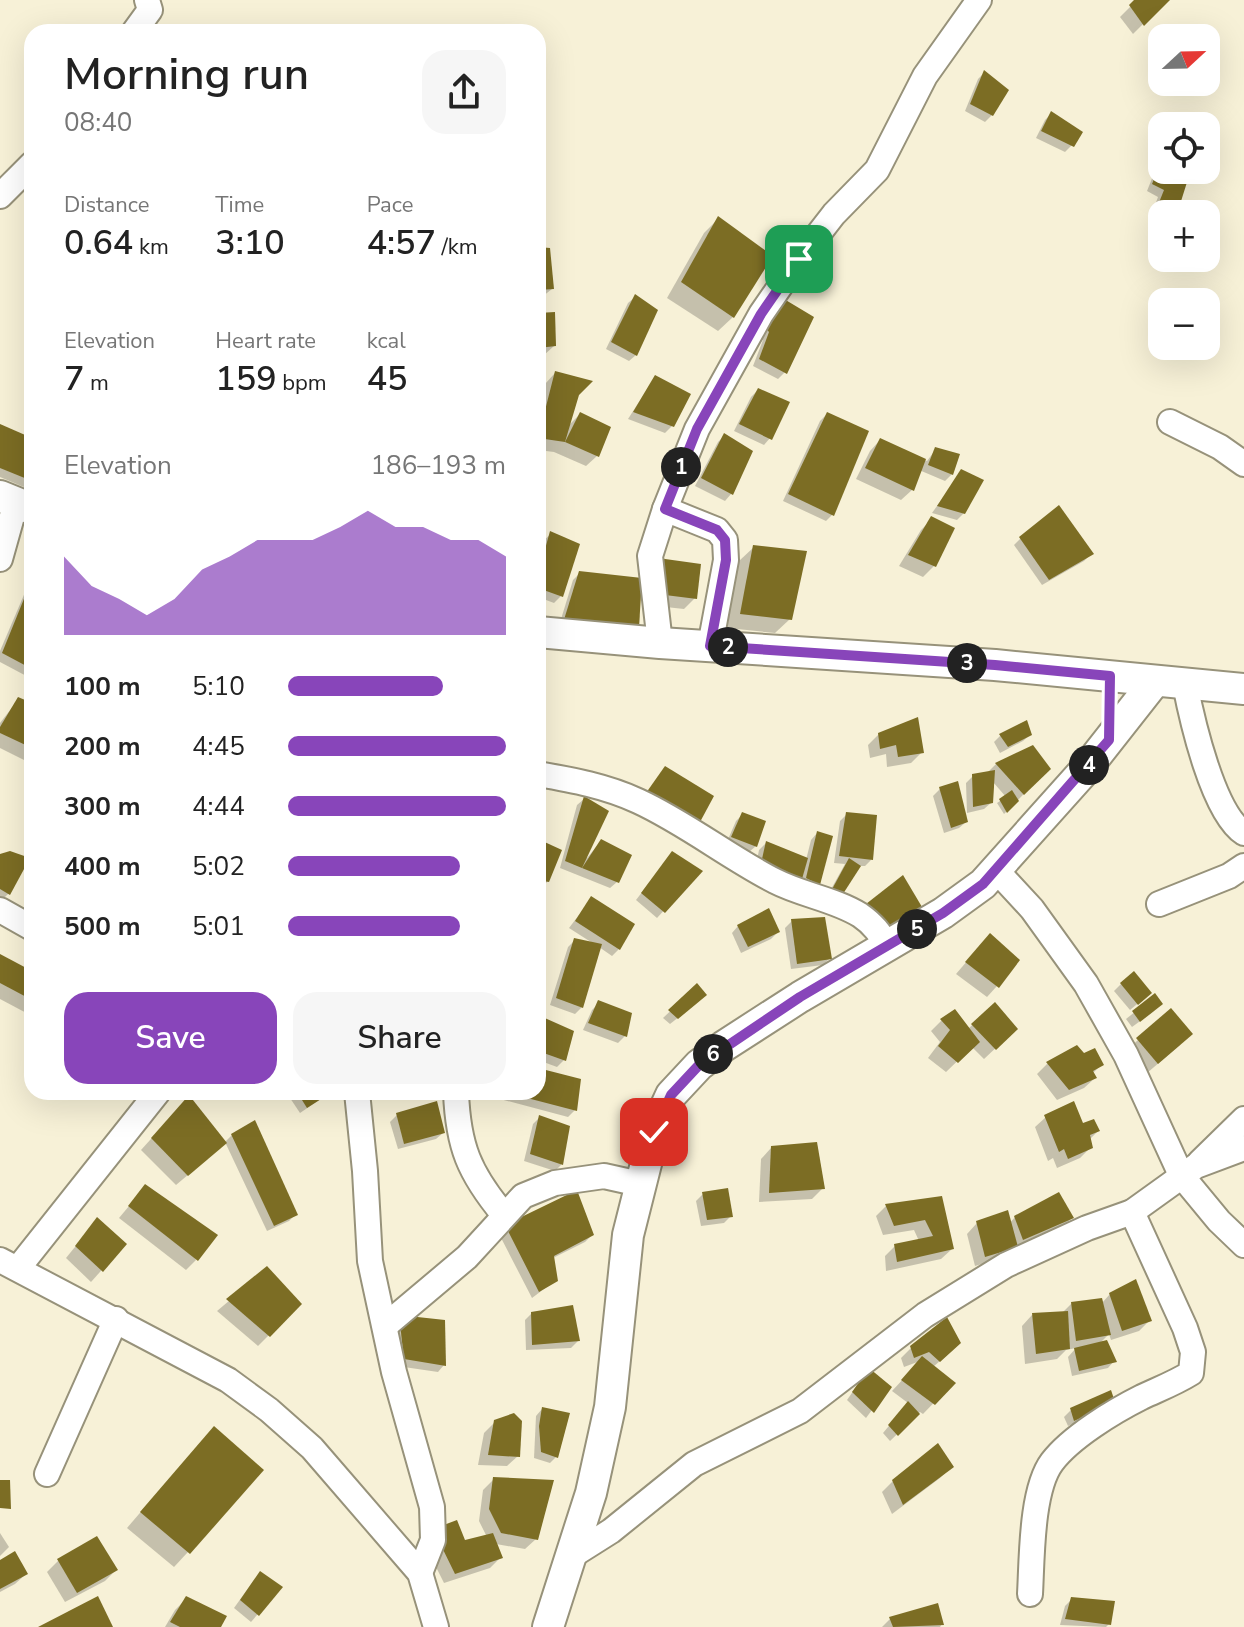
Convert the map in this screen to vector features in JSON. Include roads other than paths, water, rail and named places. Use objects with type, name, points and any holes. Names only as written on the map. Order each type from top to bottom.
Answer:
[{"type":"main road","points":[[546,633],[995,665],[1244,689]]},
{"type":"main road","points":[[1109,740],[1110,676]]},
{"type":"main road","points":[[548,1627],[591,1493],[610,1407],[628,1235],[654,1132],[671,1095],[699,1065],[800,997],[888,947],[983,884],[1109,740],[1155,681]]},
{"type":"street","points":[[140,24],[150,10],[147,0]]},
{"type":"street","points":[[660,643],[650,556],[697,429],[761,314],[834,214],[877,170],[925,76],[979,0]]},
{"type":"street","points":[[0,196],[24,172]]},
{"type":"street","points":[[1170,422],[1220,447],[1244,464]]},
{"type":"street","points":[[0,559],[16,502]]},
{"type":"street","points":[[665,509],[717,530],[725,540],[726,560],[710,646]]},
{"type":"street","points":[[1185,684],[1194,728],[1217,793],[1244,833]]},
{"type":"street","points":[[546,775],[591,783],[637,800],[751,869],[792,890],[858,914],[878,930],[888,947]]},
{"type":"street","points":[[1159,904],[1229,876],[1244,866]]},
{"type":"street","points":[[996,870],[1032,909],[1086,984],[1219,1221],[1244,1245]]},
{"type":"street","points":[[0,910],[24,924]]},
{"type":"street","points":[[151,1100],[6,1265],[116,1319],[228,1380],[269,1410],[312,1448],[420,1573],[436,1627]]},
{"type":"street","points":[[358,1100],[370,1261],[394,1372],[432,1507],[433,1540],[420,1573]]},
{"type":"street","points":[[457,1100],[459,1136],[466,1157],[488,1195],[504,1215]]},
{"type":"street","points":[[573,1555],[611,1531],[694,1464],[800,1411],[925,1315],[1006,1265],[1087,1228],[1132,1212],[1189,1170],[1244,1119]]},
{"type":"street","points":[[1189,1170],[1244,1148]]},
{"type":"street","points":[[385,1326],[467,1257],[523,1196],[555,1183],[604,1176],[640,1184]]},
{"type":"street","points":[[1030,1594],[1039,1495],[1051,1463],[1073,1442],[1114,1414],[1191,1373],[1193,1352],[1185,1328],[1132,1212]]},
{"type":"street","points":[[47,1474],[116,1319]]}]
